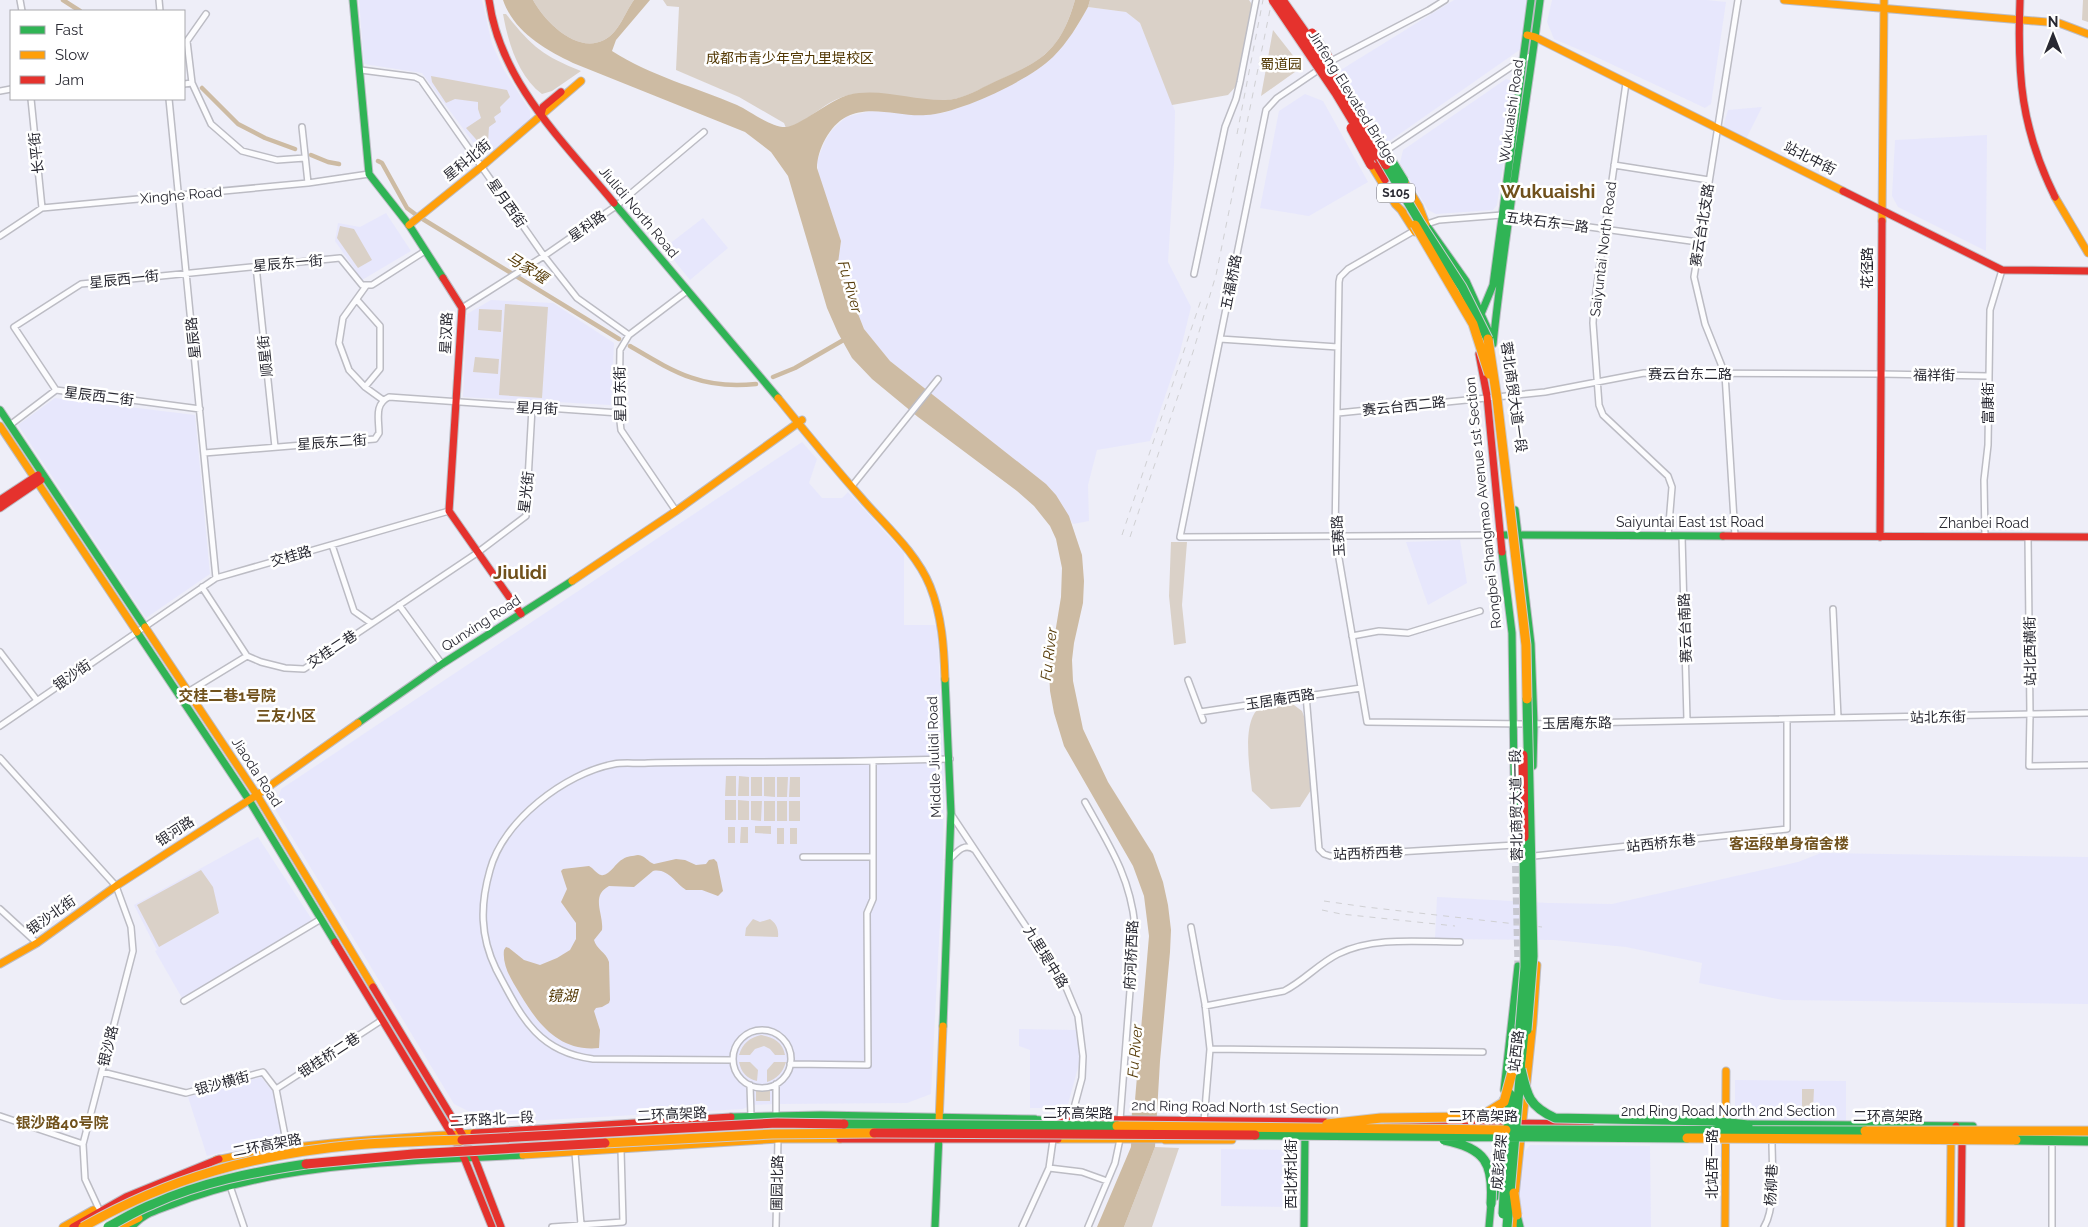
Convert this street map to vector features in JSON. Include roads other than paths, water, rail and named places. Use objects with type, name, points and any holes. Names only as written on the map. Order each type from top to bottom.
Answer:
[{"type":"main road","points":[[353,0],[370,174]]},
{"type":"main road","name":"Jiulidi North Road","points":[[489,0],[498,38],[509,65],[523,90],[541,115],[687,291],[800,422]]},
{"type":"main road","name":"Jinfeng Elevated Bridge","points":[[1283,0],[1348,100],[1421,224],[1462,287],[1487,335],[1494,397]]},
{"type":"main road","name":"蓉北商贸大道一段","points":[[1283,0],[1330,61],[1382,153],[1426,224],[1466,281],[1482,311],[1493,344],[1494,397],[1521,640],[1525,967],[1517,1069]]},
{"type":"main road","name":"Wukuaishi Road","points":[[1475,338],[1482,311],[1493,284],[1532,55],[1531,0]]},
{"type":"main road","name":"Wukuaishi Road","points":[[1493,344],[1505,216],[1523,60],[1540,0]]},
{"type":"main road","points":[[1784,0],[1883,4],[2058,24],[2076,28],[2088,34]]},
{"type":"main road","points":[[2020,0],[2021,93],[2028,129],[2037,158],[2055,197],[2088,253]]},
{"type":"main road","points":[[1273,4],[1332,95],[1394,204],[1403,212]]},
{"type":"main road","name":"Jinfeng Elevated Bridge","points":[[1273,4],[1336,93],[1469,316],[1480,341],[1494,397]]},
{"type":"main road","name":"花径路","points":[[1880,537],[1883,4]]},
{"type":"main road","points":[[1292,12],[1301,18],[1320,44],[1419,206],[1426,224]]},
{"type":"main road","name":"站北中街","points":[[1531,36],[1717,126],[2002,270],[2088,271]]},
{"type":"main road","name":"Rongbei Shangmao Avenue 1st Section","points":[[1320,69],[1414,231],[1472,326],[1494,397],[1516,538]]},
{"type":"main road","name":"星科北街","points":[[409,225],[541,115]]},
{"type":"main road","name":"星汉路","points":[[370,174],[409,225],[462,308],[449,511]]},
{"type":"main road","name":"Rongbei Shangmao Avenue 1st Section","points":[[1494,397],[1500,535],[1512,633],[1515,846]]},
{"type":"main road","name":"Jiaoda Road","points":[[0,410],[40,477],[253,797],[321,919],[382,1020],[457,1135],[475,1159],[501,1227]]},
{"type":"main road","name":"Middle Jiulidi Road","points":[[800,422],[852,486],[912,554],[922,570],[934,597],[941,622],[950,759],[951,813],[935,1227]]},
{"type":"main road","name":"Qunxing Road","points":[[253,797],[442,664],[676,511],[800,422]]},
{"type":"main road","name":"Jiaoda Road","points":[[0,426],[40,477]]},
{"type":"main road","points":[[0,500],[40,477]]},
{"type":"main road","points":[[0,508],[40,477]]},
{"type":"main road","points":[[449,511],[521,614]]},
{"type":"main road","name":"Saiyuntai East 1st Road","points":[[1500,535],[1516,538],[1668,536],[1880,537]]},
{"type":"main road","name":"Zhanbei Road","points":[[1880,537],[2088,537]]},
{"type":"main road","name":"蓉北商贸大道一段","points":[[1516,538],[1531,724],[1534,856]]},
{"type":"main road","name":"Jiaoda Road","points":[[140,628],[188,692],[457,1135],[492,1227]]},
{"type":"main road","name":"蓉北商贸大道一段","points":[[1517,1069],[1531,996],[1533,956],[1531,724]]},
{"type":"main road","name":"银河路","points":[[116,886],[253,797]]},
{"type":"main road","name":"银沙北街","points":[[0,964],[37,943],[116,886]]},
{"type":"main road","name":"站西路","points":[[1513,1227],[1519,1139],[1533,1029],[1537,965]]},
{"type":"main road","name":"站西路","points":[[1493,1227],[1501,1124],[1518,966]]},
{"type":"main road","points":[[1032,1119],[1268,1125],[1297,1128],[1381,1118],[1466,1117],[1482,1115],[1504,1102],[1517,1069]]},
{"type":"main road","points":[[1517,1069],[1526,1093],[1533,1104],[1542,1112],[1555,1118],[1712,1121],[1784,1130]]},
{"type":"main road","name":"成彭高架","points":[[1508,1227],[1517,1069]]},
{"type":"main road","name":"成彭高架","points":[[1502,1227],[1509,1102],[1517,1069]]},
{"type":"main road","name":"北站西一路","points":[[1725,1227],[1726,1071]]},
{"type":"main road","name":"二环路北一段","points":[[63,1227],[98,1207],[166,1176],[219,1159],[287,1146],[358,1139],[457,1135],[751,1116],[939,1117]]},
{"type":"main road","name":"2nd Ring Road North 1st Section","points":[[939,1117],[1501,1124]]},
{"type":"main road","name":"西北桥北街","points":[[1304,1227],[1305,1122]]},
{"type":"main road","name":"二环高架路","points":[[83,1227],[110,1211],[190,1176],[266,1157],[356,1145],[682,1127],[777,1123],[1297,1128],[2088,1129]]},
{"type":"main road","name":"2nd Ring Road North 2nd Section","points":[[1501,1124],[1726,1124],[2088,1129]]},
{"type":"main road","points":[[1950,1227],[1951,1143],[1956,1126]]},
{"type":"main road","points":[[1956,1126],[1962,1143],[1961,1227]]},
{"type":"main road","name":"二环高架路","points":[[108,1227],[168,1198],[218,1181],[268,1170],[346,1159],[771,1134],[942,1132],[2088,1143]]},
{"type":"main road","points":[[121,1227],[186,1199],[230,1186],[258,1179],[345,1166],[778,1139],[939,1138],[1354,1141],[1402,1136],[1467,1145],[1479,1152],[1488,1161],[1492,1172],[1493,1185],[1489,1227]]},
{"type":"main road","points":[[1162,1140],[1304,1138],[2088,1143]]},
{"type":"main road","points":[[73,1227],[88,1217],[165,1180],[219,1159]]},
{"type":"main road","points":[[1512,1175],[1520,1227]]},
{"type":"main road","points":[[132,1227],[139,1218]]},
{"type":"street","points":[[1194,274],[1224,127],[1236,99],[1256,0]]},
{"type":"street","name":"五福桥路","points":[[1335,535],[1180,537],[1266,110],[1276,98],[1330,61],[1430,10],[1445,0]]},
{"type":"street","name":"赛云台北支路","points":[[1735,536],[1725,374],[1705,324],[1694,277],[1698,242],[1738,0]]},
{"type":"street","name":"Rongbei Shangmao Avenue 1st Section","points":[[1273,4],[1320,69]]},
{"type":"street","points":[[206,14],[186,41],[192,83],[211,124],[242,151],[277,160],[305,158]]},
{"type":"street","points":[[1382,153],[1532,55]]},
{"type":"street","name":"星月西街","points":[[361,70],[415,77],[421,80],[544,256],[577,298],[629,334]]},
{"type":"street","points":[[185,84],[192,83]]},
{"type":"street","name":"Saiyuntai North Road","points":[[1626,83],[1593,323],[1599,404],[1603,415],[1668,476],[1672,487],[1668,536]]},
{"type":"street","name":"长平街","points":[[31,100],[42,208]]},
{"type":"street","name":"星辰路","points":[[169,100],[216,578]]},
{"type":"street","points":[[302,128],[308,183]]},
{"type":"street","name":"星科路","points":[[462,308],[544,256],[616,206],[704,132]]},
{"type":"street","points":[[1614,165],[1709,180]]},
{"type":"street","name":"Xinghe Road","points":[[0,236],[42,208],[308,183],[370,174]]},
{"type":"street","name":"五块石东一路","points":[[1426,224],[1439,220],[1505,216],[1698,242]]},
{"type":"street","name":"玉赛路","points":[[1367,722],[1335,535],[1338,413],[1338,282],[1340,276],[1348,269],[1426,224]]},
{"type":"street","points":[[426,251],[372,285],[366,286],[343,318],[339,343],[349,370],[365,387],[383,400],[389,397],[455,403]]},
{"type":"street","name":"星辰东一街","points":[[186,272],[340,258],[362,285],[366,286]]},
{"type":"street","name":"顺星街","points":[[256,266],[275,447]]},
{"type":"street","name":"富康街","points":[[1985,537],[1984,480],[1988,446],[1990,310],[2002,270]]},
{"type":"street","name":"星辰西一街","points":[[56,390],[14,327],[81,284],[186,272]]},
{"type":"street","points":[[629,334],[687,291]]},
{"type":"street","points":[[357,300],[380,326],[380,369],[365,387]]},
{"type":"street","name":"星月东街","points":[[629,334],[620,350],[619,413],[621,430],[676,511]]},
{"type":"street","points":[[1220,338],[1338,347]]},
{"type":"street","name":"赛云台东二路","points":[[1494,397],[1545,392],[1644,373],[1881,374]]},
{"type":"street","name":"福祥街","points":[[1881,374],[1988,376]]},
{"type":"street","points":[[852,486],[937,380]]},
{"type":"street","name":"星辰西二街","points":[[10,425],[56,390],[200,409]]},
{"type":"street","name":"赛云台西二路","points":[[1338,413],[1494,397]]},
{"type":"street","name":"星辰东二街","points":[[204,453],[374,439],[380,433],[378,406],[383,400]]},
{"type":"street","name":"星月街","points":[[455,403],[619,413]]},
{"type":"street","name":"星光街","points":[[478,553],[526,516],[532,408]]},
{"type":"street","name":"交桂路","points":[[140,628],[216,578],[449,511]]},
{"type":"street","points":[[1335,535],[1500,535]]},
{"type":"street","name":"赛云台南路","points":[[1682,536],[1687,720]]},
{"type":"street","name":"站北西横街","points":[[2028,537],[2029,766],[2088,765]]},
{"type":"street","points":[[332,545],[354,611],[371,623]]},
{"type":"street","name":"交桂二巷","points":[[246,656],[269,664],[304,669],[478,553]]},
{"type":"street","points":[[188,692],[246,656],[202,587]]},
{"type":"street","points":[[399,605],[442,664]]},
{"type":"street","points":[[1833,609],[1838,718]]},
{"type":"street","points":[[1352,636],[1379,631],[1408,633],[1480,610]]},
{"type":"street","name":"银沙街","points":[[0,726],[140,628]]},
{"type":"street","points":[[0,652],[36,700]]},
{"type":"street","points":[[1188,680],[1203,720]]},
{"type":"street","name":"玉居庵西路","points":[[1200,712],[1361,688]]},
{"type":"street","name":"站西桥西巷","points":[[1306,695],[1319,849],[1324,854],[1330,856],[1515,846]]},
{"type":"street","name":"站北东街","points":[[1787,719],[2088,714]]},
{"type":"street","name":"玉居庵东路","points":[[1367,722],[1531,724],[1787,719]]},
{"type":"street","name":"站西桥东巷","points":[[1534,856],[1788,829],[1787,719]]},
{"type":"street","points":[[0,758],[116,886]]},
{"type":"street","points":[[733,1060],[593,1059],[573,1056],[551,1045],[534,1031],[520,1013],[490,957],[483,926],[483,900],[492,862],[512,827],[526,812],[574,779],[592,770],[614,764],[950,759]]},
{"type":"street","points":[[790,1064],[868,1065],[867,913],[873,899],[873,761]]},
{"type":"street","name":"府河桥西路","points":[[1085,802],[1123,872],[1132,901],[1135,926],[1122,1120]]},
{"type":"street","name":"九里堤中路","points":[[951,813],[1065,985],[1078,1016],[1083,1056],[1082,1078],[1071,1119]]},
{"type":"street","points":[[949,860],[965,847],[970,847],[978,852]]},
{"type":"street","points":[[803,857],[872,857]]},
{"type":"street","name":"银沙路","points":[[98,1207],[85,1179],[83,1144],[133,951],[130,927],[116,886]]},
{"type":"street","points":[[0,909],[37,943]]},
{"type":"street","points":[[184,1001],[321,919]]},
{"type":"street","points":[[1191,927],[1205,1006],[1210,1049],[1204,1120]]},
{"type":"street","points":[[1205,1006],[1284,991],[1296,985],[1329,959],[1362,946],[1394,942],[1460,942]]},
{"type":"street","name":"银桂桥二巷","points":[[276,1089],[382,1020]]},
{"type":"street","points":[[769,1030],[784,1040],[789,1048],[790,1064],[787,1074],[776,1084],[763,1088],[750,1085],[737,1075],[733,1060],[736,1046],[742,1038],[750,1032],[769,1030]]},
{"type":"street","points":[[1210,1049],[1483,1052]]},
{"type":"street","name":"银沙横街","points":[[102,1072],[186,1093],[263,1072],[276,1089]]},
{"type":"street","points":[[776,1084],[776,1116]]},
{"type":"street","points":[[750,1085],[751,1116]]},
{"type":"street","points":[[276,1089],[287,1146]]},
{"type":"street","points":[[0,1116],[83,1144]]},
{"type":"street","name":"圃园北路","points":[[776,1227],[778,1139]]},
{"type":"street","points":[[1088,1227],[1115,1163],[1121,1139]]},
{"type":"street","points":[[1022,1227],[1050,1168],[1053,1140]]},
{"type":"street","name":"杨柳巷","points":[[1764,1227],[1768,1222],[1770,1209],[1772,1141]]},
{"type":"street","points":[[2052,1144],[2052,1227]]},
{"type":"street","points":[[552,1227],[623,1222],[622,1150]]},
{"type":"street","points":[[575,1153],[581,1224]]},
{"type":"street","points":[[1050,1168],[1082,1172],[1107,1181]]},
{"type":"street","points":[[230,1186],[244,1227]]},
{"type":"water","points":[[503,0],[533,0],[545,18],[563,34],[583,43],[594,43],[604,40],[614,32],[634,0],[650,0],[616,40],[612,51],[642,67],[737,105],[773,124],[785,127],[797,123],[832,102],[848,95],[884,93],[921,99],[946,100],[967,95],[1020,70],[1044,55],[1062,34],[1075,0],[1090,0],[1088,7],[1063,45],[1053,57],[1027,76],[975,102],[940,113],[916,115],[865,111],[855,113],[840,121],[830,132],[819,154],[817,168],[841,241],[838,263],[864,329],[890,361],[1046,484],[1056,495],[1069,516],[1082,555],[1083,603],[1072,660],[1073,681],[1083,729],[1108,782],[1153,854],[1163,882],[1171,930],[1155,1147],[1124,1227],[1097,1227],[1131,1147],[1132,1108],[1135,1100],[1149,936],[1144,896],[1133,866],[1064,746],[1054,713],[1049,670],[1061,597],[1062,568],[1056,539],[1050,526],[1034,506],[1017,491],[918,417],[872,379],[852,358],[827,308],[788,176],[771,152],[745,132],[573,63],[551,52],[522,30],[514,21]]},
{"type":"water","name":"镜湖","points":[[638,855],[654,864],[676,859],[685,860],[696,865],[706,864],[709,860],[714,859],[717,862],[723,891],[718,896],[702,890],[686,890],[667,874],[658,871],[653,871],[634,887],[609,886],[603,890],[599,900],[602,930],[594,940],[609,962],[610,1000],[609,1003],[596,1008],[594,1011],[600,1030],[599,1048],[585,1048],[561,1041],[542,1025],[527,1005],[508,973],[504,950],[506,947],[509,948],[524,960],[540,965],[570,950],[576,939],[576,923],[561,902],[567,889],[561,871],[563,869],[589,866],[601,875],[604,875],[625,858]]},
{"type":"waterway","name":"马家堰","points":[[63,0],[78,10]]},
{"type":"waterway","name":"马家堰","points":[[202,88],[238,124],[265,138],[295,149]]},
{"type":"waterway","name":"马家堰","points":[[311,155],[339,164]]},
{"type":"waterway","name":"马家堰","points":[[378,161],[382,163],[407,208],[415,214]]},
{"type":"waterway","name":"马家堰","points":[[421,218],[619,339]]},
{"type":"waterway","name":"马家堰","points":[[773,377],[795,368],[847,338]]},
{"type":"waterway","name":"马家堰","points":[[630,346],[661,364],[689,377],[720,384],[756,384]]},
{"type":"tunnel","points":[[1515,845],[1518,966]]},
{"type":"railway","points":[[1237,134],[1263,0]]},
{"type":"railway","points":[[1130,537],[1193,352],[1216,275],[1272,0]]},
{"type":"railway","points":[[1122,535],[1201,300]]},
{"type":"railway","points":[[1324,901],[1542,927]]},
{"type":"railway","points":[[1322,910],[1341,914],[1455,926]]},
{"type":"district","name":"Wukuaishi","points":[[1548,191]]},
{"type":"district","name":"Jiulidi","points":[[520,572]]},
{"type":"district","name":"交桂二巷1号院","points":[[227,696]]},
{"type":"district","name":"三友小区","points":[[286,716]]},
{"type":"district","name":"客运段单身宿舍楼","points":[[1789,844]]},
{"type":"district","name":"银沙路40号院","points":[[62,1123]]},
{"type":"park label","name":"成都市青少年宫九里堤校区","points":[[790,58]]},
{"type":"park label","name":"蜀道园","points":[[1281,64]]},
{"type":"water label","name":"Fu River","points":[[850,287]]},
{"type":"water label","name":"Fu River","points":[[1049,654]]},
{"type":"water label","name":"Fu River","points":[[1135,1051]]}]
